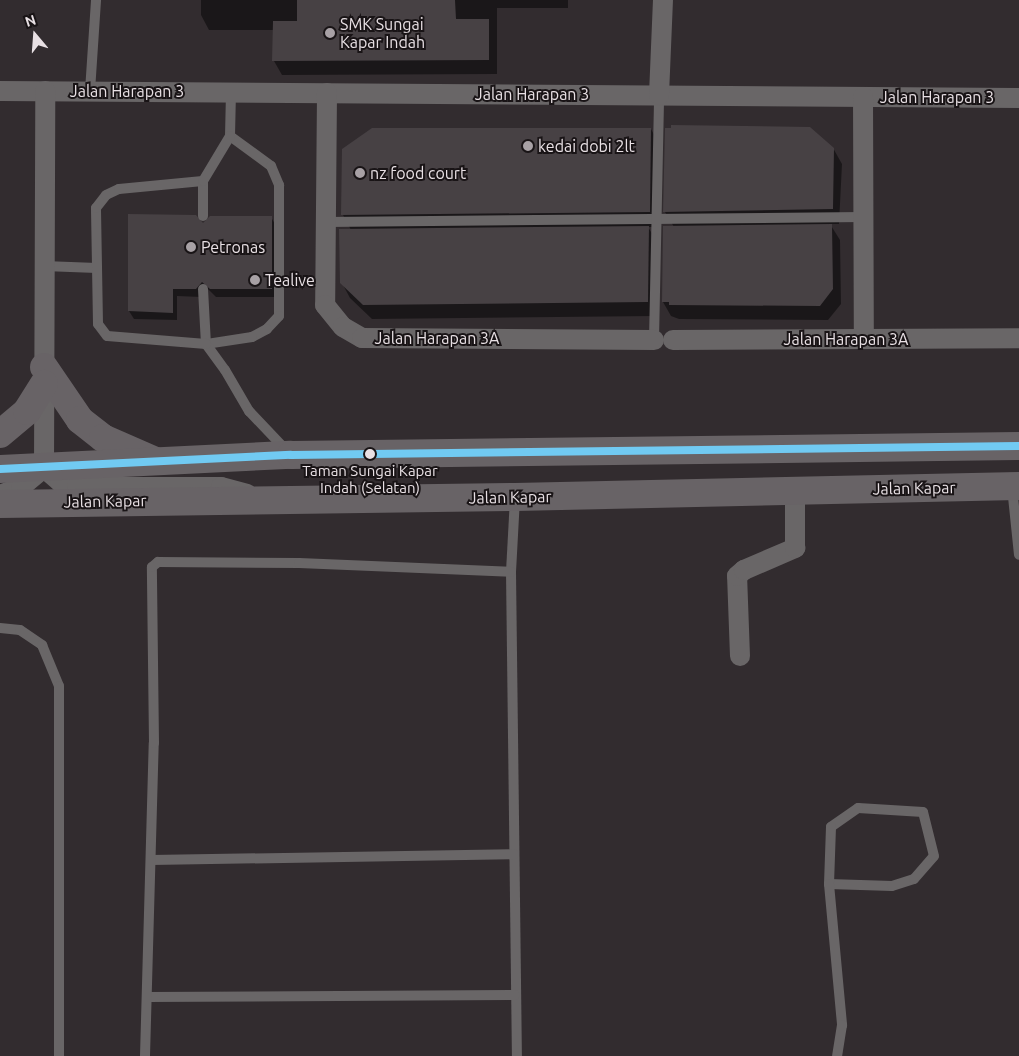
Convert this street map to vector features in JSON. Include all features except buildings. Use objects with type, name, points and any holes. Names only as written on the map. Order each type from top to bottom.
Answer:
[{"type":"highway","points":[[0,434],[26,411],[44,375],[80,420],[112,443],[164,464]]},
{"type":"highway","points":[[0,469],[164,464],[291,455],[1019,446]]},
{"type":"highway","name":"Jalan Kapar","points":[[0,504],[515,497],[1016,486]]},
{"type":"street","points":[[659,95],[663,0]]},
{"type":"street","points":[[45,90],[44,468],[60,482],[77,487],[221,487],[266,499]]},
{"type":"street","name":"Jalan Harapan 3","points":[[0,91],[1019,98]]},
{"type":"street","name":"Jalan Harapan 3A","points":[[327,93],[325,306],[343,327],[362,338],[663,340],[1019,338]]},
{"type":"street","points":[[863,97],[864,339]]},
{"type":"street","points":[[0,495],[21,486],[44,468]]},
{"type":"street","points":[[740,656],[737,576],[744,570],[795,548],[795,491]]},
{"type":"lane","points":[[90,91],[96,0]]},
{"type":"lane","points":[[203,216],[203,181],[230,136],[231,92]]},
{"type":"lane","points":[[659,95],[657,219],[663,340]]},
{"type":"lane","points":[[203,181],[119,189],[106,195],[96,208],[98,324],[107,336],[206,344],[252,337],[267,329],[280,316],[279,185],[271,166],[230,136]]},
{"type":"lane","points":[[326,222],[864,217]]},
{"type":"lane","points":[[44,266],[97,268]]},
{"type":"lane","points":[[203,289],[206,344],[225,370],[249,411],[291,455]]},
{"type":"lane","points":[[1016,486],[1019,555]]},
{"type":"lane","points":[[515,497],[512,572],[517,1056]]},
{"type":"lane","points":[[144,1056],[151,860],[152,567],[158,562],[299,563],[512,572]]},
{"type":"lane","points":[[0,628],[20,630],[42,645],[59,686],[59,1056]]},
{"type":"lane","points":[[829,884],[892,886],[914,879],[934,856],[923,812],[858,808],[831,827],[829,884],[842,1025],[837,1056]]},
{"type":"lane","points":[[151,860],[514,854]]},
{"type":"lane","points":[[147,997],[515,995]]},
{"type":"transit line","points":[[0,469],[291,455],[1019,446]]},
{"type":"place","name":"SMK Sungai Kapar Indah","points":[[330,33]]},
{"type":"place","name":"kedai dobi 2lt","points":[[528,146]]},
{"type":"place","name":"nz food court","points":[[360,173]]},
{"type":"place","name":"Petronas","points":[[191,247]]},
{"type":"place","name":"Tealive","points":[[255,280]]},
{"type":"place","name":"Taman Sungai Kapar Indah (Selatan)","points":[[370,454]]}]
